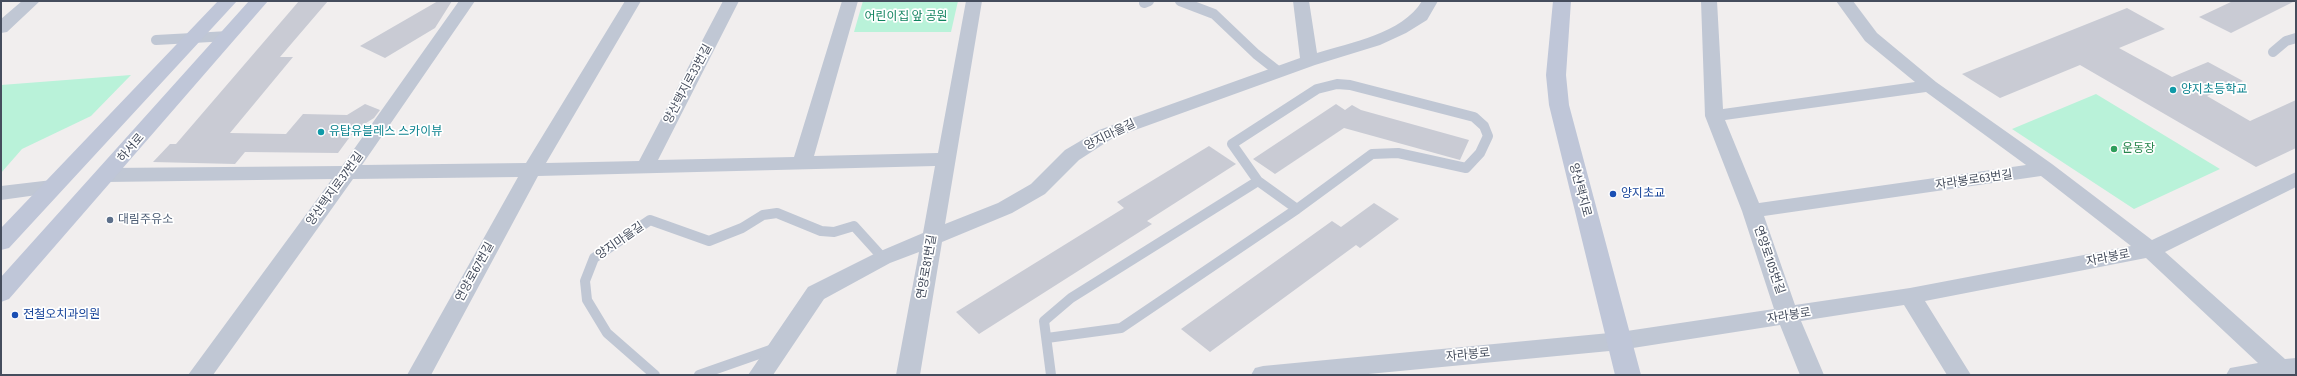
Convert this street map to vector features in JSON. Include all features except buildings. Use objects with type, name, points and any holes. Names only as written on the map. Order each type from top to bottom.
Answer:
[{"type":"main road","points":[[1,242],[228,1]]},
{"type":"main road","name":"하서로","points":[[1,293],[107,175],[259,1]]},
{"type":"main road","name":"양산택지로","points":[[1562,1],[1556,75],[1559,105],[1628,375]]},
{"type":"street","points":[[1,28],[32,1]]},
{"type":"street","name":"양산택지로37번길","points":[[200,375],[348,171],[467,1]]},
{"type":"street","name":"연양로67번길","points":[[419,375],[532,170],[633,1]]},
{"type":"street","name":"양산택지로33번길","points":[[645,167],[731,1]]},
{"type":"street","points":[[802,162],[850,1]]},
{"type":"street","name":"연양로81번길","points":[[908,375],[974,1]]},
{"type":"street","points":[[1301,1],[1310,61]]},
{"type":"street","name":"양지마을길","points":[[760,375],[777,347],[816,293],[883,258],[1005,208],[1038,188],[1072,155],[1106,134],[1310,61],[1374,41],[1400,29],[1421,16],[1430,1]]},
{"type":"street","name":"연양로105번길","points":[[1709,1],[1714,116],[1752,211],[1788,316],[1812,375]]},
{"type":"street","points":[[1844,1],[1872,37],[1930,86],[2045,169],[2150,250],[2288,368]]},
{"type":"street","points":[[1714,116],[1930,86]]},
{"type":"street","points":[[107,175],[532,170],[946,159]]},
{"type":"street","name":"자라봉로63번길","points":[[1903,190],[2045,169]]},
{"type":"street","name":"자라봉로","points":[[1264,375],[1430,367],[1620,341],[1910,296],[2150,250],[2296,179]]},
{"type":"street","points":[[1,193],[52,187]]},
{"type":"street","name":"연양로105번길","points":[[1752,211],[1903,190]]},
{"type":"street","points":[[1910,296],[1959,375]]},
{"type":"street","points":[[2238,375],[2288,368]]},
{"type":"lane","points":[[1180,1],[1190,7],[1206,10],[1214,14],[1256,54],[1279,72]]},
{"type":"lane","points":[[156,40],[229,36]]},
{"type":"lane","points":[[2273,52],[2286,41],[2296,38]]},
{"type":"lane","points":[[1046,338],[1121,328],[1297,209],[1372,154],[1398,152],[1466,168],[1480,153],[1488,136],[1484,126],[1474,117],[1350,85],[1328,86],[1317,89],[1232,144],[1258,180],[1297,209]]},
{"type":"lane","points":[[1051,375],[1044,321],[1071,298],[1258,180]]},
{"type":"lane","name":"양지마을길","points":[[655,375],[607,333],[587,300],[585,281],[594,258],[650,220],[709,241],[742,228],[763,215],[777,213],[821,231],[834,232],[854,226],[883,258]]},
{"type":"lane","points":[[698,375],[777,347]]},
{"type":"green space","name":"어린이집 앞 공원","points":[[863,1],[958,1],[951,32],[854,32]]},
{"type":"green space","points":[[131,75],[91,116],[22,149],[1,173],[1,85]]},
{"type":"green space","name":"운동장","points":[[2096,94],[2220,169],[2134,209],[2012,129]]},
{"type":"place","name":"양지초등학교","points":[[2173,90]]},
{"type":"place","name":"유탑유블레스 스카이뷰","points":[[321,132]]},
{"type":"place","name":"운동장","points":[[2114,149]]},
{"type":"place","name":"양지초교","points":[[1613,194]]},
{"type":"place","name":"대림주유소","points":[[110,220]]},
{"type":"place","name":"전철오치과의원","points":[[15,315]]}]
